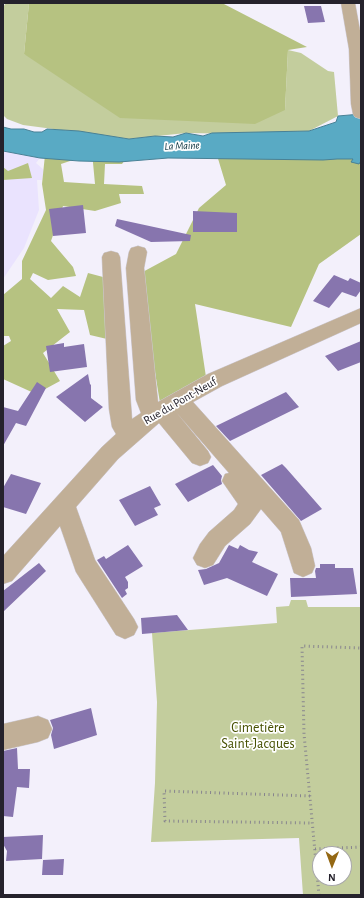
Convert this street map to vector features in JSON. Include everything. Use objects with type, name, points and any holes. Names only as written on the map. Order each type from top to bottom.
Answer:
[{"type":"street","points":[[348,3],[356,50],[360,109]]},
{"type":"street","points":[[138,252],[135,268],[147,400],[166,407],[291,527],[299,548],[303,566]]},
{"type":"street","points":[[111,257],[120,409],[123,427],[127,435]]},
{"type":"street","name":"Rue du Pont-Neuf","points":[[3,574],[127,435],[166,407],[215,380],[361,315]]},
{"type":"street","points":[[166,407],[200,457]]},
{"type":"street","points":[[166,407],[248,499],[250,504],[249,509],[242,517],[217,539],[208,550],[205,558]]},
{"type":"street","points":[[64,504],[85,565],[125,627]]},
{"type":"street","points":[[3,737],[38,730]]},
{"type":"path","points":[[315,846],[304,734],[302,646],[361,648]]},
{"type":"path","points":[[310,796],[164,791],[165,821],[312,823]]},
{"type":"shaded area","points":[[3,151],[40,158],[36,163],[44,170],[42,180],[37,180],[39,210],[24,248],[3,279]]},
{"type":"green space","points":[[6,3],[29,3],[24,54],[285,110],[288,50],[301,53],[328,71],[334,72],[338,116],[309,131],[247,134],[186,133],[129,139],[23,125],[7,119],[3,115],[3,7]]},
{"type":"green space","points":[[29,3],[222,3],[307,47],[288,50],[285,110],[255,124],[120,118],[24,54]]},
{"type":"green space","points":[[361,148],[361,234],[319,264],[291,327],[195,304],[206,377],[160,403],[139,274],[176,254],[199,208],[226,185],[216,152]]},
{"type":"green space","points":[[92,152],[130,153],[122,164],[105,164],[104,184],[142,186],[144,194],[119,194],[121,203],[95,211],[63,206],[51,241],[73,267],[76,276],[48,280],[33,273],[30,279],[51,298],[63,286],[80,297],[88,273],[103,277],[107,339],[90,335],[84,310],[57,309],[70,332],[43,353],[60,381],[36,394],[3,379],[3,346],[11,341],[9,336],[3,336],[3,295],[22,279],[22,261],[46,210],[42,184],[45,155],[82,157],[61,164],[64,182],[95,184]]},
{"type":"green space","points":[[28,163],[32,178],[3,180],[3,167],[8,171]]},
{"type":"green space","name":"Cimetière Saint-Jacques","points":[[291,600],[306,600],[308,607],[361,607],[361,895],[303,895],[299,838],[151,842],[155,783],[157,702],[152,633],[277,623],[276,607],[289,606]]},
{"type":"water","name":"La Maine","points":[[361,114],[361,161],[359,164],[351,162],[353,159],[168,158],[119,162],[79,161],[40,158],[3,151],[3,127],[11,129],[24,129],[34,132],[42,132],[47,129],[79,131],[129,139],[155,136],[173,137],[186,133],[203,136],[212,133],[309,131],[336,122],[338,116]]},
{"type":"building","points":[[304,6],[321,6],[325,22],[308,23]]},
{"type":"building","points":[[83,205],[86,233],[53,236],[49,209]]},
{"type":"building","points":[[193,211],[237,213],[237,232],[193,232]]},
{"type":"building","points":[[117,219],[191,235],[190,241],[151,242],[115,226]]},
{"type":"building","points":[[334,275],[348,281],[350,278],[361,283],[361,290],[356,297],[342,292],[329,308],[313,301]]},
{"type":"building","points":[[361,341],[361,362],[338,371],[325,356]]},
{"type":"building","points":[[64,343],[64,347],[84,344],[87,367],[50,372],[46,346]]},
{"type":"building","points":[[88,374],[91,385],[91,398],[103,407],[85,422],[56,397]]},
{"type":"building","points":[[37,382],[46,388],[26,426],[16,423],[3,446],[3,407],[18,411]]},
{"type":"building","points":[[286,392],[299,407],[230,441],[216,426]]},
{"type":"building","points":[[282,464],[322,509],[301,521],[261,475]]},
{"type":"building","points":[[213,465],[222,476],[222,484],[188,502],[175,484]]},
{"type":"building","points":[[11,474],[41,483],[26,514],[3,507],[3,488]]},
{"type":"building","points":[[150,486],[161,505],[154,508],[158,515],[135,526],[119,500]]},
{"type":"building","points":[[128,545],[143,566],[125,577],[128,582],[128,588],[125,590],[127,594],[122,598],[97,560],[104,556],[106,559]]},
{"type":"building","points":[[229,545],[238,549],[240,545],[249,550],[258,552],[252,562],[278,574],[267,596],[227,578],[204,585],[198,570],[206,569],[219,563]]},
{"type":"building","points":[[39,563],[46,571],[3,612],[3,591]]},
{"type":"building","points":[[320,564],[335,564],[335,568],[353,568],[357,594],[291,597],[290,578],[316,578],[315,571],[316,568],[320,568]]},
{"type":"building","points":[[177,615],[188,630],[142,634],[141,618]]},
{"type":"building","points":[[91,708],[97,735],[54,749],[51,735],[53,728],[50,720]]},
{"type":"building","points":[[17,748],[18,769],[30,769],[29,788],[17,787],[13,817],[3,816],[3,751]]},
{"type":"building","points":[[43,835],[42,859],[6,861],[7,851],[3,844],[3,837]]},
{"type":"building","points":[[64,859],[63,875],[42,875],[43,860]]}]
